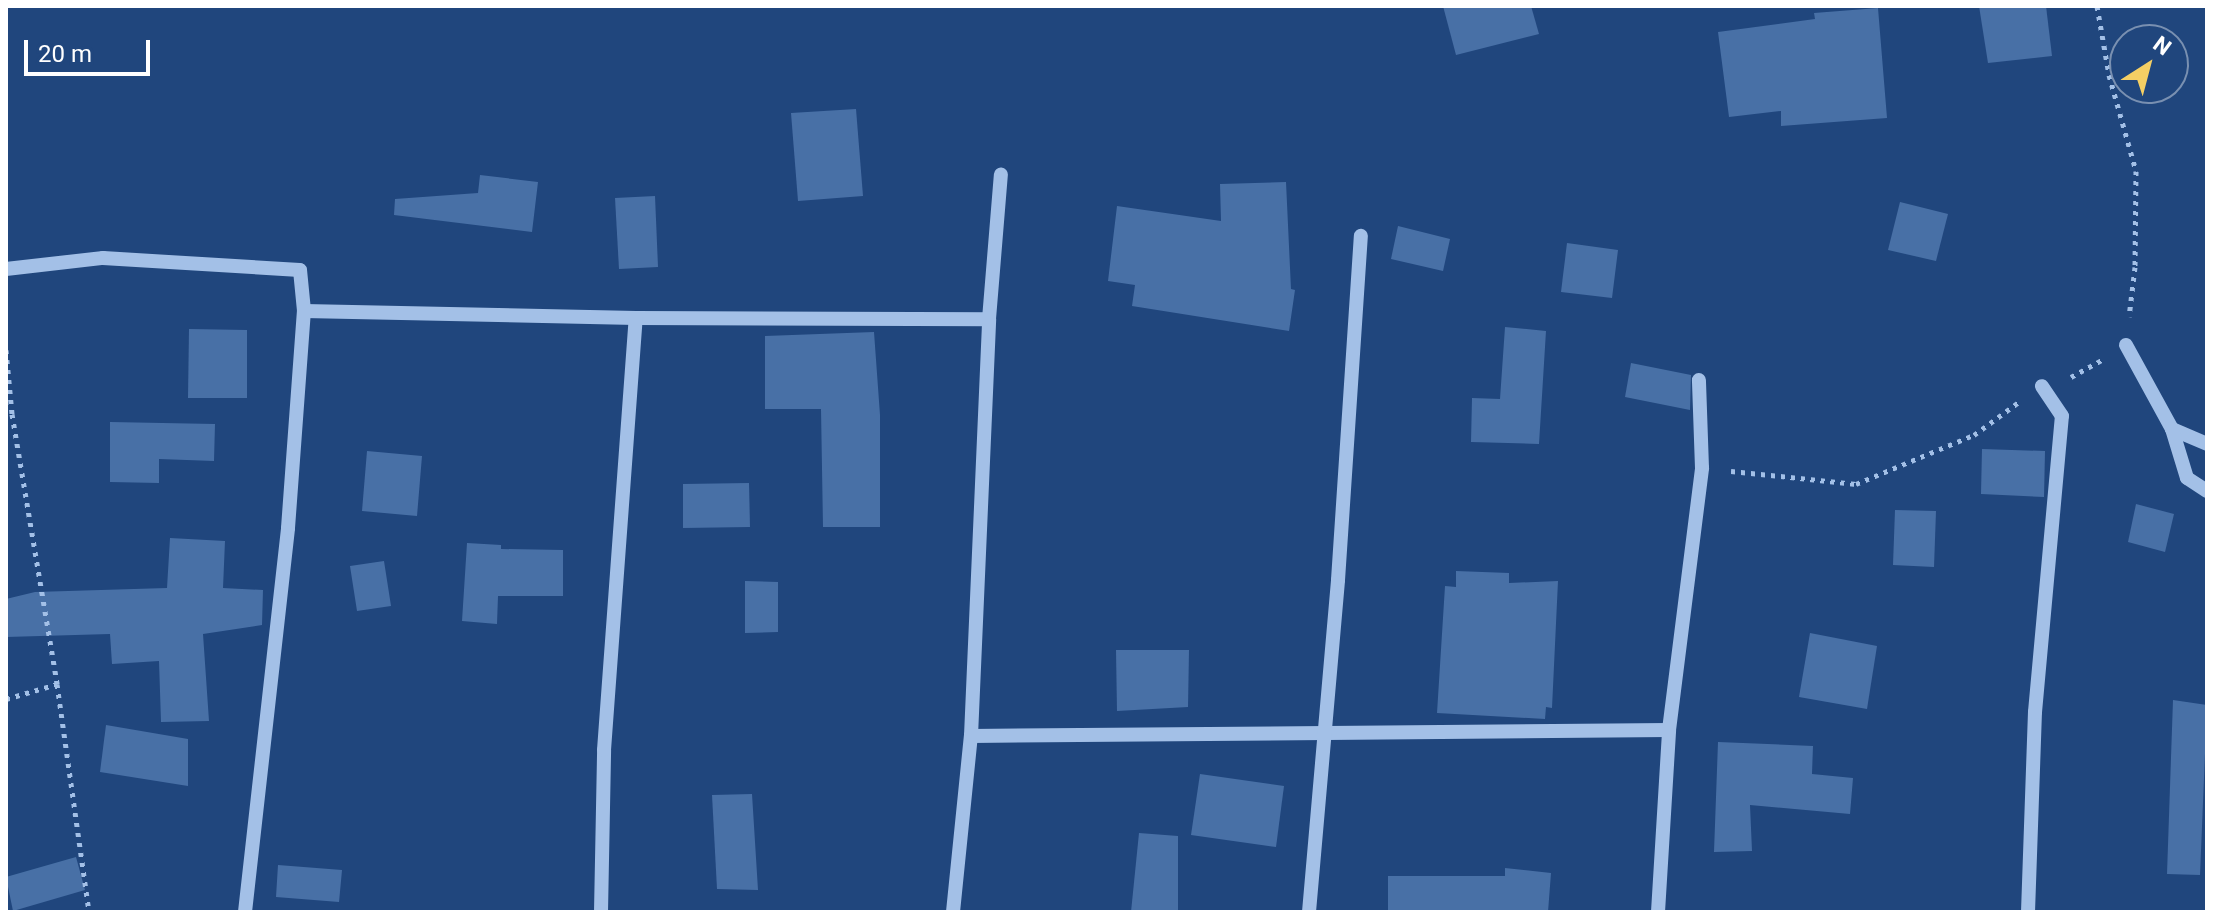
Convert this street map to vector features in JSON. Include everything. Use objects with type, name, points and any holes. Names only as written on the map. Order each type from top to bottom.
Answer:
[{"type":"street","points":[[953,912],[971,736],[989,319],[1001,174]]},
{"type":"street","points":[[1309,912],[1361,236]]},
{"type":"street","points":[[6,269],[103,258],[300,270],[304,311],[288,528],[245,912]]},
{"type":"street","points":[[304,311],[636,318],[989,319]]},
{"type":"street","points":[[601,912],[604,750],[636,318]]},
{"type":"street","points":[[2126,345],[2172,429],[2187,478],[2207,491]]},
{"type":"street","points":[[1658,912],[1669,730],[1702,468],[1699,380]]},
{"type":"street","points":[[2028,912],[2035,712],[2062,416],[2042,386]]},
{"type":"street","points":[[2172,429],[2207,444]]},
{"type":"street","points":[[971,736],[1669,730]]},
{"type":"path","points":[[1702,468],[1856,484],[1974,435],[2042,386],[2081,373],[2126,345],[2135,267],[2136,171],[2109,75],[2097,6]]},
{"type":"path","points":[[6,350],[12,414],[57,684],[89,912]]},
{"type":"path","points":[[6,699],[57,684]]},
{"type":"building","points":[[1443,6],[1531,6],[1539,34],[1456,55]]},
{"type":"building","points":[[1979,6],[2046,6],[2052,56],[1988,63]]},
{"type":"building","points":[[1878,8],[1887,118],[1781,126],[1781,111],[1729,117],[1718,32],[1815,19],[1814,13]]},
{"type":"building","points":[[856,109],[863,196],[798,201],[791,113]]},
{"type":"building","points":[[480,175],[538,182],[532,232],[394,215],[395,199],[478,193]]},
{"type":"building","points":[[1286,182],[1291,289],[1295,290],[1289,331],[1132,306],[1135,285],[1108,281],[1117,206],[1221,221],[1220,184]]},
{"type":"building","points":[[655,196],[658,267],[619,269],[615,198]]},
{"type":"building","points":[[1900,202],[1948,214],[1936,261],[1888,250]]},
{"type":"building","points":[[1398,226],[1450,239],[1443,271],[1391,259]]},
{"type":"building","points":[[1567,243],[1618,250],[1612,298],[1561,292]]},
{"type":"building","points":[[1505,327],[1546,331],[1539,444],[1471,442],[1472,398],[1500,399]]},
{"type":"building","points":[[189,329],[247,330],[247,398],[188,398]]},
{"type":"building","points":[[874,332],[880,415],[880,527],[823,527],[821,409],[765,409],[765,336]]},
{"type":"building","points":[[1631,363],[1691,375],[1690,410],[1625,397]]},
{"type":"building","points":[[110,422],[215,424],[214,461],[159,459],[159,483],[110,482]]},
{"type":"building","points":[[1982,449],[2045,451],[2044,497],[1981,494]]},
{"type":"building","points":[[367,451],[422,456],[417,516],[362,511]]},
{"type":"building","points":[[749,483],[750,527],[683,528],[683,484]]},
{"type":"building","points":[[2136,504],[2174,514],[2165,552],[2128,542]]},
{"type":"building","points":[[1895,510],[1936,511],[1934,567],[1893,565]]},
{"type":"building","points":[[170,538],[225,541],[223,588],[263,590],[262,625],[203,634],[209,721],[161,722],[159,661],[112,664],[110,634],[6,637],[6,599],[35,592],[167,588]]},
{"type":"building","points":[[467,543],[501,545],[501,549],[563,550],[563,596],[498,596],[497,624],[462,621]]},
{"type":"building","points":[[384,561],[391,606],[357,611],[350,566]]},
{"type":"building","points":[[1456,571],[1509,573],[1509,583],[1558,581],[1552,708],[1546,707],[1545,719],[1437,713],[1445,586],[1456,587]]},
{"type":"building","points":[[745,581],[778,582],[778,632],[745,633]]},
{"type":"building","points":[[1810,633],[1877,646],[1867,709],[1799,697]]},
{"type":"building","points":[[1116,650],[1189,650],[1188,707],[1117,711]]},
{"type":"building","points":[[2173,700],[2207,705],[2200,875],[2167,874]]},
{"type":"building","points":[[106,725],[188,739],[188,786],[100,772]]},
{"type":"building","points":[[1718,742],[1813,746],[1812,774],[1853,778],[1850,814],[1750,805],[1752,851],[1714,852]]},
{"type":"building","points":[[1200,774],[1284,786],[1276,847],[1191,835]]},
{"type":"building","points":[[752,794],[758,890],[717,889],[712,795]]},
{"type":"building","points":[[1139,833],[1178,836],[1178,912],[1131,912]]},
{"type":"building","points":[[76,857],[85,890],[13,911],[6,877]]},
{"type":"building","points":[[278,865],[342,870],[339,902],[276,897]]},
{"type":"building","points":[[1505,868],[1551,873],[1548,912],[1388,912],[1388,876],[1505,876]]}]
